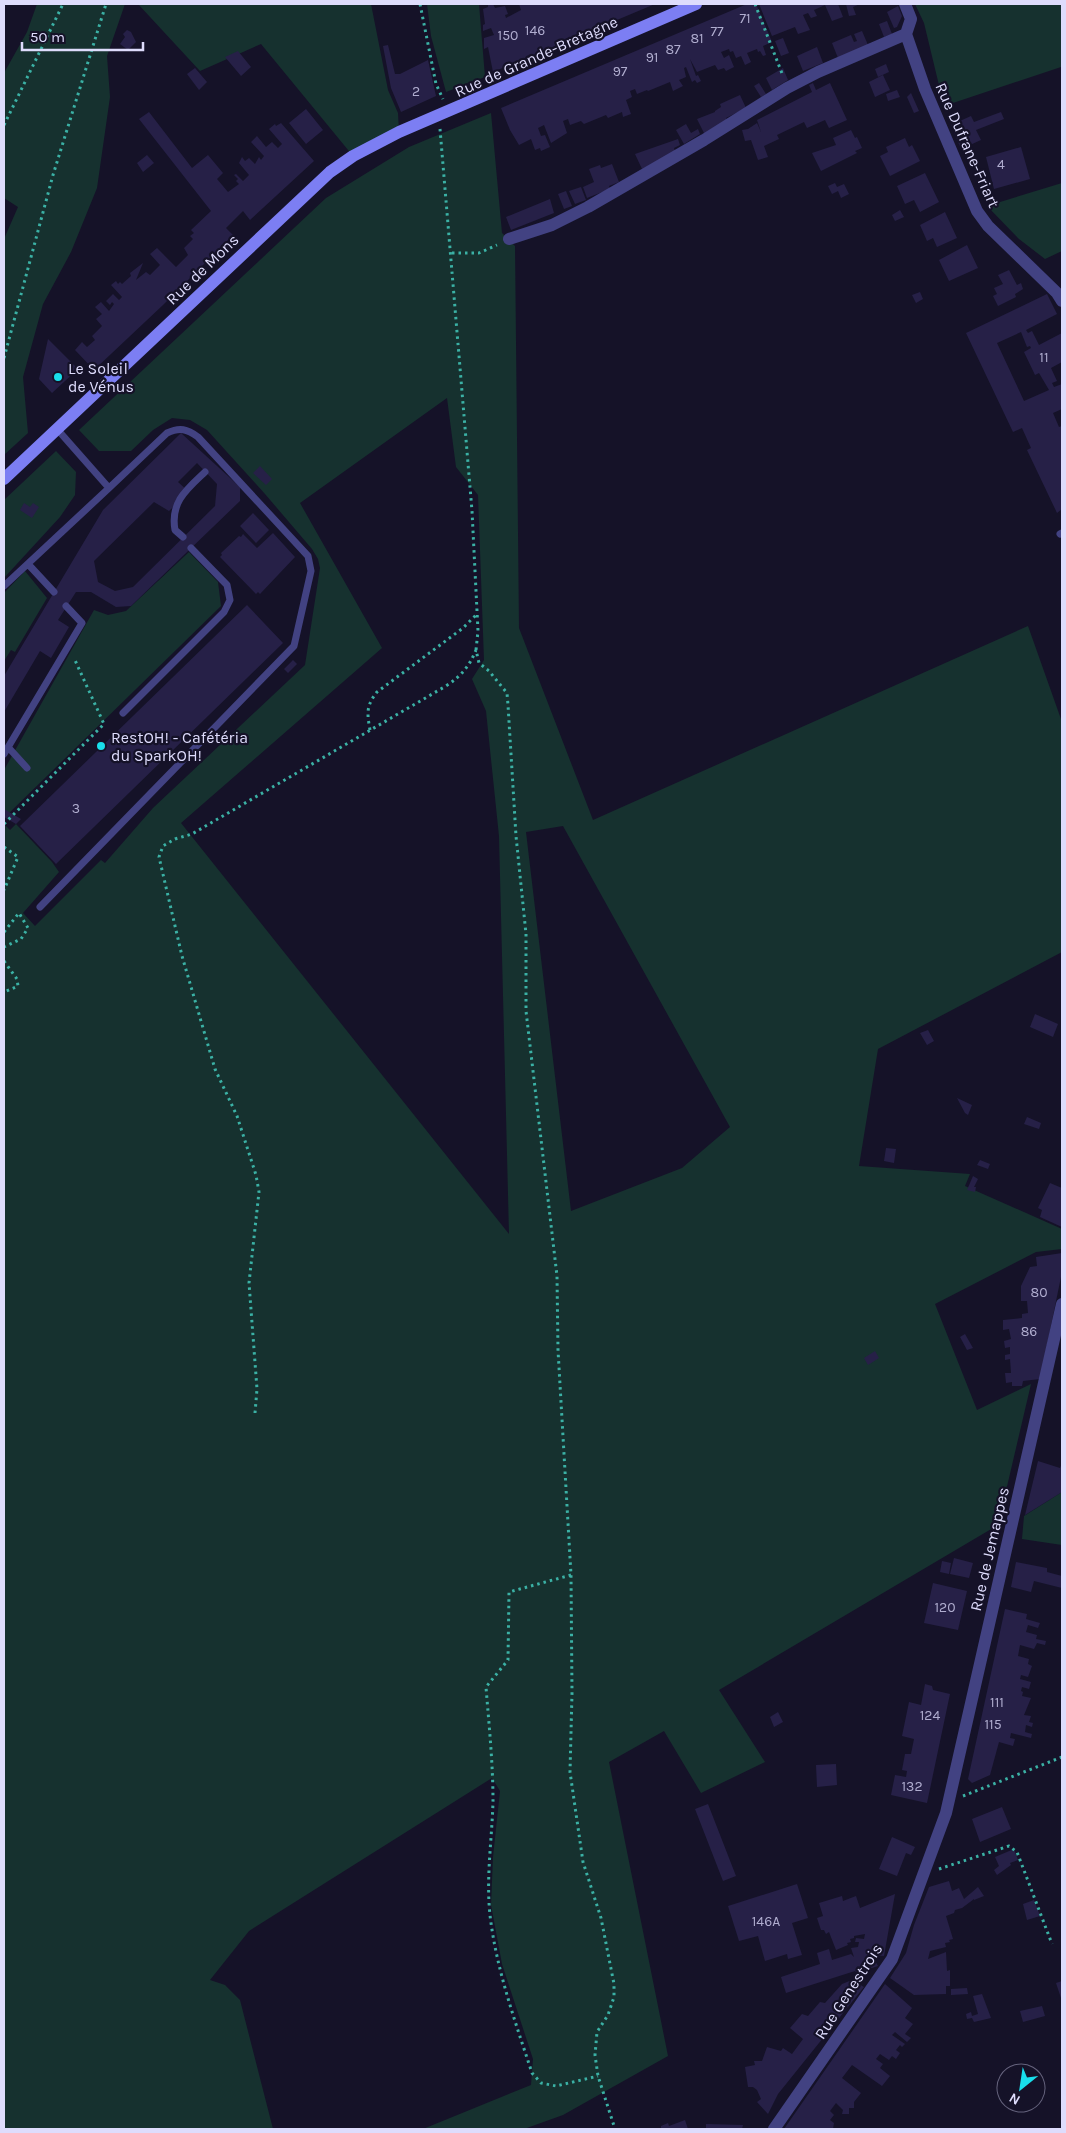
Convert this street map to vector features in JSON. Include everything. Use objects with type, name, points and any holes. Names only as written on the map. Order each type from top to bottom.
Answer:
[{"type":"main road","name":"Rue de Grande-Bretagne","points":[[444,114],[696,4]]},
{"type":"main road","name":"Rue de Mons","points":[[4,479],[330,172],[366,149],[444,114]]},
{"type":"street","name":"Rue Dufrane-Friart","points":[[905,4],[911,19],[906,34],[925,88],[977,211],[988,226],[1057,293],[1062,301]]},
{"type":"street","points":[[509,239],[552,225],[588,207],[704,140],[787,88],[818,72],[906,34]]},
{"type":"street","name":"Rue de Jemappes","points":[[948,1802],[1062,1304]]},
{"type":"street","name":"Rue Genestrois","points":[[774,2129],[892,1958],[924,1874],[948,1802]]},
{"type":"lane","points":[[57,429],[109,488]]},
{"type":"lane","points":[[4,586],[167,433],[177,429],[189,430],[308,556],[311,572],[294,646],[40,907]]},
{"type":"lane","points":[[184,537],[175,530],[174,513],[176,506],[183,493],[205,472]]},
{"type":"lane","points":[[122,713],[224,612],[230,600],[227,585],[191,548]]},
{"type":"lane","points":[[28,564],[54,592]]},
{"type":"lane","points":[[28,768],[6,750],[82,623],[66,606]]},
{"type":"path","points":[[4,125],[63,4]]},
{"type":"path","points":[[4,358],[52,175],[106,4]]},
{"type":"path","points":[[255,1413],[257,1389],[249,1283],[259,1192],[256,1175],[237,1116],[215,1069],[182,956],[159,857],[163,846],[175,839],[192,834],[460,677],[470,664],[476,650],[478,631],[472,511],[458,360],[444,114],[420,4]]},
{"type":"path","points":[[755,4],[787,88]]},
{"type":"path","points":[[452,253],[479,253],[509,239]]},
{"type":"path","points":[[370,730],[368,715],[370,701],[378,692],[463,628],[477,614]]},
{"type":"path","points":[[4,824],[104,724],[68,646]]},
{"type":"path","points":[[476,650],[479,663],[489,671],[507,693],[516,836],[526,934],[526,1011],[557,1276],[558,1350],[571,1575],[572,1693],[570,1772],[583,1862],[601,1918],[614,1984],[614,1997],[608,2015],[597,2032],[595,2055],[598,2076],[615,2129]]},
{"type":"path","points":[[4,847],[18,857],[4,890]]},
{"type":"path","points":[[4,932],[19,913],[28,928],[20,938],[4,947]]},
{"type":"path","points":[[4,961],[17,978],[18,986],[4,992]]},
{"type":"path","points":[[571,1575],[509,1592],[508,1660],[486,1687],[493,1801],[488,1886],[491,1923],[497,1955],[505,1988],[532,2073],[540,2083],[556,2086],[598,2076]]},
{"type":"path","points":[[948,1802],[1062,1757]]},
{"type":"path","points":[[924,1874],[1008,1846],[1017,1852],[1052,1944]]},
{"type":"green space","points":[[37,4],[125,4],[107,56],[110,97],[97,188],[71,252],[43,304],[23,377],[28,433],[4,455],[4,239],[18,207],[4,198],[4,73],[27,32]]},
{"type":"green space","points":[[138,4],[371,4],[388,90],[398,113],[399,132],[353,156],[261,44],[200,71]]},
{"type":"green space","points":[[427,4],[479,4],[485,77],[446,92],[431,36]]},
{"type":"green space","points":[[915,4],[1062,4],[1062,71],[1061,67],[944,106],[924,23]]},
{"type":"green space","points":[[491,113],[502,233],[515,246],[519,628],[593,820],[1028,626],[1062,722],[1062,952],[878,1049],[859,1166],[970,1174],[965,1186],[1062,1229],[1062,1249],[1036,1252],[935,1304],[977,1410],[1031,1384],[998,1525],[719,1690],[765,1762],[701,1793],[664,1731],[609,1762],[668,2056],[563,2115],[524,2129],[423,2129],[531,2085],[533,2059],[502,1964],[491,1905],[493,1857],[500,1791],[492,1778],[249,1931],[210,1980],[225,1985],[240,2000],[273,2129],[4,2129],[4,824],[10,830],[16,824],[59,872],[23,913],[35,926],[101,860],[105,863],[153,808],[305,665],[320,568],[318,559],[312,549],[265,494],[207,430],[190,420],[172,418],[153,430],[131,451],[99,451],[79,430],[326,198],[409,147]],"holes":[[[447,398],[456,467],[478,495],[484,660],[472,679],[486,711],[499,836],[509,1234],[181,823],[382,648],[300,503]],[[563,826],[730,1127],[682,1168],[571,1211],[526,832]]]},
{"type":"green space","points":[[1062,183],[1062,251],[1045,259],[1019,239],[987,206]]},
{"type":"green space","points":[[56,451],[76,472],[75,495],[60,517],[4,578],[4,500]]},
{"type":"green space","points":[[189,552],[218,582],[221,606],[4,818],[4,770],[94,610],[108,615],[126,611]]},
{"type":"green space","points":[[25,571],[47,598],[15,652],[11,650],[4,661],[4,593]]},
{"type":"green space","points":[[1062,1492],[1062,1545],[1022,1539],[1024,1516]]},
{"type":"building","points":[[488,4],[493,4],[495,8],[505,6],[508,14],[505,15],[506,18],[521,10],[519,4],[655,4],[493,72],[488,47],[484,49],[484,38],[494,35],[491,28],[483,31],[483,25],[485,24],[483,9],[488,7]]},
{"type":"building","points":[[747,4],[756,4],[772,42],[763,46],[766,55],[763,56],[757,49],[747,53],[751,62],[745,65],[741,56],[736,58],[733,51],[730,52],[729,49],[721,52],[724,58],[729,55],[734,67],[726,71],[724,68],[718,70],[715,65],[697,72],[690,59],[696,76],[698,75],[701,81],[697,83],[695,80],[692,82],[686,67],[684,68],[686,77],[679,80],[683,86],[673,91],[670,82],[637,94],[635,89],[630,91],[632,97],[626,100],[631,114],[623,117],[622,112],[608,118],[606,115],[584,124],[581,121],[570,125],[568,119],[563,121],[567,133],[551,143],[544,125],[538,128],[541,136],[545,135],[550,147],[541,151],[540,148],[535,150],[531,139],[519,145],[510,130],[501,108]]},
{"type":"building","points":[[759,4],[838,4],[843,17],[832,21],[825,5],[814,10],[817,16],[811,18],[808,13],[803,15],[810,30],[798,34],[795,27],[772,36]]},
{"type":"building","points":[[846,4],[860,4],[853,7],[856,15],[849,16]]},
{"type":"building","points":[[898,6],[902,16],[897,27],[894,28],[887,12]]},
{"type":"building","points":[[887,21],[892,34],[884,37],[879,24]]},
{"type":"building","points":[[127,30],[131,32],[136,42],[128,50],[120,44],[125,37],[123,34]]},
{"type":"building","points":[[862,31],[868,45],[838,58],[832,43],[851,35],[854,42],[857,41],[854,34]]},
{"type":"building","points":[[783,38],[789,53],[781,56],[775,41]]},
{"type":"building","points":[[388,45],[395,74],[400,74],[428,60],[436,96],[401,112],[391,88],[383,46]]},
{"type":"building","points":[[817,47],[823,63],[803,71],[797,56]]},
{"type":"building","points":[[238,51],[251,67],[241,76],[225,57]]},
{"type":"building","points":[[886,64],[889,72],[878,77],[875,69]]},
{"type":"building","points":[[195,68],[207,82],[199,90],[187,74]]},
{"type":"building","points":[[783,68],[788,80],[772,90],[766,78]]},
{"type":"building","points":[[883,75],[890,90],[875,97],[869,82]]},
{"type":"building","points":[[759,83],[766,94],[761,97],[754,86]]},
{"type":"building","points":[[813,83],[816,90],[830,83],[847,120],[829,128],[825,120],[807,128],[804,122],[777,135],[779,139],[764,146],[768,157],[758,160],[751,140],[745,141],[742,130],[748,129],[757,123],[761,132],[757,120],[812,92],[809,85]]},
{"type":"building","points":[[897,90],[900,97],[888,101],[886,94]]},
{"type":"building","points":[[911,93],[919,111],[914,113],[907,97]]},
{"type":"building","points":[[740,95],[746,108],[726,118],[728,121],[705,135],[697,119],[715,112],[721,107],[720,104]]},
{"type":"building","points":[[306,109],[323,130],[306,144],[289,123]]},
{"type":"building","points":[[149,112],[192,168],[208,155],[223,173],[217,179],[228,192],[239,184],[236,181],[238,179],[234,175],[236,174],[243,181],[249,175],[239,163],[242,157],[245,161],[249,158],[255,164],[259,157],[261,160],[264,156],[251,142],[257,136],[266,147],[272,142],[278,148],[282,144],[269,129],[275,124],[276,126],[281,123],[314,161],[250,220],[243,211],[226,228],[233,235],[94,370],[75,350],[82,342],[87,347],[95,340],[92,336],[102,326],[96,319],[102,314],[95,307],[101,302],[109,311],[114,304],[112,302],[110,305],[106,301],[113,294],[119,300],[122,297],[111,285],[116,281],[118,284],[120,282],[122,284],[131,276],[130,273],[143,263],[136,280],[146,272],[150,275],[160,265],[150,254],[157,248],[176,267],[188,255],[184,248],[193,239],[190,236],[194,233],[191,230],[211,211],[139,119]]},
{"type":"building","points":[[1001,112],[1004,119],[976,130],[981,140],[961,149],[951,125],[971,116],[974,122]]},
{"type":"building","points":[[686,124],[691,133],[698,129],[700,134],[684,144],[676,130]]},
{"type":"building","points":[[851,130],[862,148],[855,151],[857,153],[821,171],[812,153],[836,145],[833,138]]},
{"type":"building","points":[[905,138],[909,147],[912,145],[920,161],[890,176],[880,156],[888,152],[886,147]]},
{"type":"building","points":[[678,139],[680,145],[674,148],[676,154],[642,169],[635,154]]},
{"type":"building","points":[[1021,147],[1030,179],[994,189],[986,157]]},
{"type":"building","points":[[147,155],[154,163],[143,172],[137,163]]},
{"type":"building","points":[[612,164],[619,182],[609,186],[610,189],[587,198],[583,187],[594,182],[589,169],[600,165],[601,168]]},
{"type":"building","points":[[925,173],[939,202],[920,212],[914,200],[905,204],[897,186]]},
{"type":"building","points":[[835,183],[837,187],[844,184],[849,194],[841,198],[838,191],[832,194],[828,186]]},
{"type":"building","points":[[581,187],[586,200],[575,204],[569,191]]},
{"type":"building","points":[[566,191],[572,206],[564,209],[558,194]]},
{"type":"building","points":[[550,199],[554,213],[511,230],[506,217]]},
{"type":"building","points":[[900,210],[904,217],[895,221],[892,215]]},
{"type":"building","points":[[945,212],[957,238],[937,247],[933,238],[927,241],[920,225]]},
{"type":"building","points":[[967,245],[978,268],[949,281],[939,260]]},
{"type":"building","points":[[1009,270],[1017,285],[1021,283],[1023,289],[1015,294],[1016,297],[998,306],[993,296],[997,294],[994,288],[1003,284],[998,275]]},
{"type":"building","points":[[920,292],[923,299],[916,303],[912,295]]},
{"type":"building","points":[[1047,294],[1057,314],[1026,330],[1028,333],[1032,331],[1039,345],[1062,333],[1062,362],[1051,368],[1057,381],[1052,383],[1054,387],[1062,384],[1062,409],[1053,413],[1059,427],[1062,426],[1062,509],[1057,513],[1027,450],[1031,448],[1022,428],[1013,432],[966,333]],"holes":[[[1021,332],[1027,347],[1030,346],[1031,348],[1024,352],[1035,375],[1039,373],[1049,390],[1024,401],[997,343]]]},
{"type":"building","points":[[48,339],[78,369],[52,393],[39,379]]},
{"type":"building","points":[[181,433],[240,487],[240,501],[131,606],[116,607],[91,592],[76,592],[58,620],[69,627],[51,658],[40,651],[4,712],[4,676],[103,510]],"holes":[[[197,463],[217,484],[215,506],[133,587],[115,591],[98,582],[94,561],[154,502],[169,511],[189,492],[178,482]]]},
{"type":"building","points":[[260,466],[272,479],[266,485],[253,473]]},
{"type":"building","points":[[24,503],[30,507],[33,503],[39,507],[32,518],[20,510]]},
{"type":"building","points":[[253,513],[269,530],[256,543],[240,526]]},
{"type":"building","points":[[273,533],[295,557],[260,594],[258,592],[256,594],[220,557],[221,553],[243,534],[257,548]]},
{"type":"building","points":[[247,605],[283,643],[56,864],[20,826]]},
{"type":"building","points":[[293,660],[297,664],[288,673],[284,669]]},
{"type":"building","points":[[4,809],[21,819],[16,824],[4,817]]},
{"type":"building","points":[[1035,1014],[1058,1024],[1053,1037],[1030,1027]]},
{"type":"building","points":[[928,1030],[934,1041],[927,1045],[920,1033]]},
{"type":"building","points":[[957,1098],[972,1105],[968,1115],[965,1113]]},
{"type":"building","points":[[1027,1117],[1041,1123],[1039,1129],[1024,1124]]},
{"type":"building","points":[[886,1148],[896,1149],[894,1163],[884,1161]]},
{"type":"building","points":[[980,1160],[990,1164],[988,1169],[977,1165]]},
{"type":"building","points":[[973,1176],[978,1179],[974,1187],[976,1187],[975,1192],[967,1190]]},
{"type":"building","points":[[1050,1183],[1062,1188],[1062,1227],[1040,1217],[1042,1210],[1038,1208]]},
{"type":"building","points":[[1062,1253],[1062,1272],[1040,1379],[1023,1381],[1022,1386],[1012,1386],[1012,1382],[1006,1383],[1005,1373],[1011,1373],[1010,1359],[1005,1360],[1005,1355],[1010,1354],[1010,1347],[1005,1348],[1004,1341],[1011,1339],[1009,1329],[1003,1330],[1003,1320],[1022,1318],[1022,1314],[1028,1313],[1027,1301],[1021,1301],[1021,1286],[1030,1267],[1037,1266],[1036,1257]]},
{"type":"building","points":[[965,1334],[973,1348],[967,1350],[960,1337]]},
{"type":"building","points":[[875,1351],[879,1358],[868,1365],[864,1358]]},
{"type":"building","points":[[1038,1461],[1060,1468],[1062,1463],[1062,1492],[1025,1515]]},
{"type":"building","points":[[954,1558],[973,1563],[969,1578],[950,1574]]},
{"type":"building","points":[[942,1561],[951,1563],[949,1574],[940,1572]]},
{"type":"building","points":[[1016,1562],[1047,1568],[1047,1572],[1062,1576],[1062,1588],[1034,1581],[1031,1592],[1011,1587]]},
{"type":"building","points":[[933,1583],[967,1591],[958,1630],[924,1623]]},
{"type":"building","points":[[1005,1609],[1027,1614],[1026,1619],[1040,1623],[1038,1628],[1028,1625],[1026,1632],[1037,1635],[1036,1639],[1046,1641],[1045,1645],[1037,1643],[1034,1649],[1020,1645],[1018,1656],[1029,1659],[1028,1664],[1032,1666],[1028,1677],[1021,1675],[1020,1679],[1031,1682],[1029,1689],[1022,1687],[1021,1691],[1023,1692],[1022,1696],[1031,1698],[1024,1715],[1031,1716],[1029,1722],[1033,1723],[1032,1727],[1026,1725],[1025,1732],[1032,1734],[1031,1738],[1011,1733],[1010,1738],[1015,1739],[1013,1746],[999,1742],[990,1775],[972,1783],[968,1779]]},
{"type":"building","points":[[925,1684],[932,1686],[933,1690],[950,1694],[927,1803],[891,1795],[895,1775],[906,1777],[907,1771],[902,1770],[905,1754],[911,1754],[914,1739],[902,1736],[909,1702],[921,1705]]},
{"type":"building","points":[[778,1712],[783,1722],[774,1727],[770,1717]]},
{"type":"building","points":[[836,1764],[837,1785],[817,1787],[816,1765]]},
{"type":"building","points":[[708,1804],[736,1876],[723,1881],[695,1809]]},
{"type":"building","points":[[1002,1807],[1011,1829],[980,1842],[972,1819]]},
{"type":"building","points":[[892,1837],[915,1847],[911,1855],[906,1853],[897,1876],[879,1869]]},
{"type":"building","points":[[1014,1849],[1018,1860],[1010,1863],[1011,1865],[997,1875],[994,1870],[999,1866],[995,1857]]},
{"type":"building","points":[[949,1881],[952,1891],[959,1888],[964,1899],[978,1887],[984,1896],[974,1899],[962,1908],[955,1910],[954,1913],[946,1916],[953,1939],[945,1943],[946,1947],[930,1951],[928,1959],[946,1952],[947,1971],[950,1970],[950,1986],[946,1986],[946,1994],[914,1995],[890,1978],[906,1953],[914,1925],[929,1887]]},
{"type":"building","points":[[797,1884],[808,1918],[792,1923],[802,1955],[788,1959],[787,1954],[765,1961],[758,1936],[739,1941],[728,1906]]},
{"type":"building","points":[[895,1894],[884,1956],[872,1955],[878,1966],[857,1973],[855,1971],[786,1993],[781,1977],[820,1964],[817,1953],[829,1949],[832,1960],[851,1954],[854,1957],[851,1948],[858,1947],[859,1942],[855,1942],[856,1938],[864,1939],[865,1934],[854,1936],[854,1938],[850,1939],[851,1942],[847,1943],[848,1945],[836,1950],[829,1932],[826,1934],[824,1930],[821,1930],[817,1918],[823,1916],[819,1903],[842,1896],[843,1901],[856,1896],[860,1908]]},
{"type":"building","points":[[1034,1900],[1040,1916],[1027,1920],[1023,1904]]},
{"type":"building","points":[[852,1980],[864,1987],[778,2094],[768,2114],[757,2102],[761,2099],[757,2090],[753,2087],[748,2087],[745,2067],[755,2065],[754,2061],[762,2061],[767,2047],[781,2051],[783,2048],[792,2054],[803,2039],[790,2028],[802,2014],[808,2016],[820,2002],[825,2003],[842,1984]]},
{"type":"building","points":[[1062,1981],[1062,2001],[1056,1983]]},
{"type":"building","points":[[885,1984],[912,2008],[905,2018],[913,2024],[905,2034],[911,2038],[907,2042],[895,2032],[892,2035],[905,2044],[902,2047],[900,2045],[896,2050],[900,2053],[896,2059],[892,2056],[889,2060],[880,2054],[876,2059],[883,2064],[880,2068],[890,2076],[882,2086],[852,2065],[842,2078],[861,2093],[854,2102],[854,2108],[849,2108],[849,2114],[842,2114],[843,2110],[836,2103],[830,2111],[834,2115],[830,2120],[834,2123],[833,2129],[784,2129]]},
{"type":"building","points":[[967,1988],[968,1994],[951,1995],[951,1989]]},
{"type":"building","points":[[982,1994],[991,2018],[974,2022],[972,2018],[967,2019],[966,2014],[971,2012],[972,2016],[978,2014],[973,1996]]},
{"type":"building","points":[[1042,2006],[1045,2016],[1023,2022],[1020,2011]]},
{"type":"building","points":[[685,2120],[688,2129],[661,2129],[661,2126],[668,2123],[669,2126]]},
{"type":"building","points":[[706,2124],[743,2125],[742,2129],[706,2129]]},
{"type":"place","name":"Le Soleil de Vénus","points":[[58,377]]},
{"type":"place","name":"RestOH! - Cafétéria du SparkOH!","points":[[101,746]]}]
